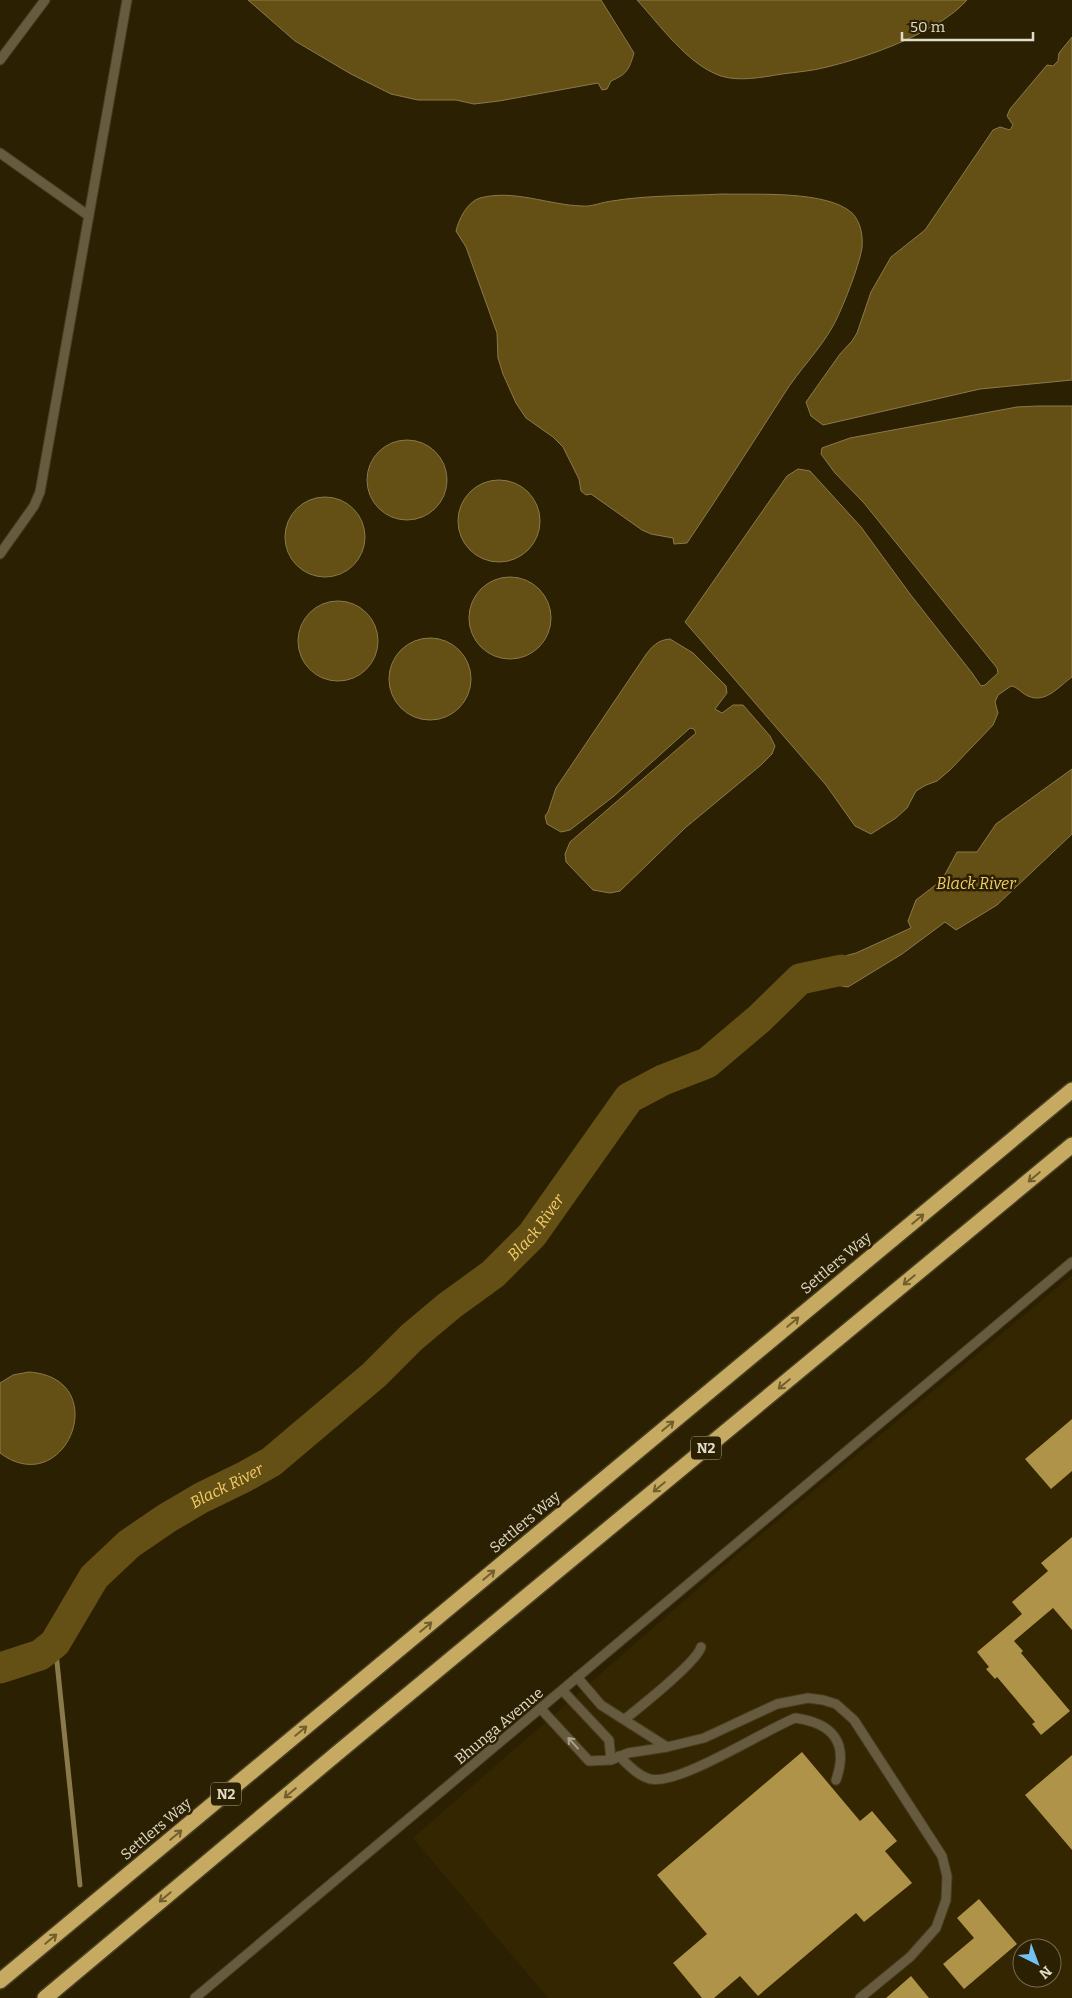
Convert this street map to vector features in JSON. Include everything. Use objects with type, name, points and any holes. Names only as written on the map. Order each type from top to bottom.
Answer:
[{"type":"highway","name":"Settlers Way","points":[[0,1981],[1072,1090]]},
{"type":"highway","name":"N2","points":[[45,1998],[341,1750],[1072,1145]]},
{"type":"highway","points":[[0,1975],[29,1957]]},
{"type":"lane","points":[[0,60],[45,0]]},
{"type":"lane","points":[[0,554],[34,506],[40,492],[127,0]]},
{"type":"lane","points":[[0,153],[89,216]]},
{"type":"lane","name":"Bhunga Avenue","points":[[195,1998],[1072,1262]]},
{"type":"lane","points":[[625,1720],[689,1663],[699,1653],[701,1647]]},
{"type":"lane","points":[[576,1677],[601,1704],[667,1747]]},
{"type":"lane","points":[[562,1690],[609,1740],[615,1758],[650,1779],[670,1778],[732,1750],[795,1718],[821,1725],[828,1729],[839,1743],[841,1757],[836,1780]]},
{"type":"lane","points":[[541,1709],[589,1761],[615,1758],[704,1738],[777,1704],[808,1698],[836,1704],[854,1720],[942,1856],[947,1876],[946,1900],[936,1928],[910,1957],[860,1998]]},
{"type":"shaded area","points":[[1072,1275],[1072,1998],[548,1998],[413,1838],[733,1558]]},
{"type":"water","points":[[248,0],[601,0],[634,53],[627,71],[611,81],[607,89],[602,90],[598,83],[474,104],[456,100],[418,100],[391,94],[351,74],[295,41]]},
{"type":"water","points":[[637,0],[967,0],[955,12],[939,23],[882,50],[816,70],[744,79],[721,76],[697,63],[675,43]]},
{"type":"water","points":[[1072,37],[1072,380],[980,389],[823,425],[811,416],[806,402],[857,333],[871,292],[891,257],[925,230],[993,130],[1000,127],[1010,130],[1013,125],[1007,116],[1010,109],[1047,65],[1053,66],[1058,61],[1059,53]]},
{"type":"water","points":[[722,194],[790,195],[826,200],[852,213],[858,221],[862,234],[862,248],[837,319],[827,335],[790,385],[687,543],[674,544],[673,538],[651,534],[642,530],[591,494],[586,495],[581,491],[579,479],[563,447],[553,437],[526,418],[516,403],[503,374],[498,358],[497,333],[466,247],[456,231],[461,216],[471,203],[480,198],[493,196],[518,196],[586,206],[639,198]]},
{"type":"water","points":[[1072,406],[1072,677],[1052,693],[1041,698],[1028,696],[1011,686],[998,695],[995,702],[998,713],[993,725],[950,770],[937,781],[916,791],[907,808],[896,818],[871,834],[855,826],[826,785],[685,622],[787,476],[798,469],[810,471],[861,527],[981,686],[985,685],[998,673],[997,668],[864,503],[835,473],[821,454],[822,448],[850,438],[1017,407]]},
{"type":"water","points":[[399,440],[415,440],[436,451],[447,472],[447,488],[436,509],[415,520],[399,520],[385,514],[373,502],[367,488],[367,472],[373,458],[385,446]]},
{"type":"water","points":[[499,480],[515,484],[528,492],[536,505],[540,521],[536,537],[528,550],[515,558],[499,562],[483,558],[470,550],[462,537],[458,521],[462,505],[470,492],[483,484]]},
{"type":"water","points":[[317,497],[333,497],[347,504],[358,515],[365,529],[365,545],[362,552],[347,570],[333,577],[317,577],[303,570],[292,559],[285,545],[285,529],[292,515],[303,504]]},
{"type":"water","points":[[510,577],[526,580],[539,589],[548,602],[551,618],[548,634],[539,647],[526,656],[510,659],[494,656],[481,647],[472,634],[469,618],[472,602],[481,589],[494,580]]},
{"type":"water","points":[[338,601],[353,604],[366,613],[375,626],[378,641],[375,656],[366,669],[353,678],[338,681],[323,678],[310,669],[301,656],[298,641],[301,626],[310,613],[323,604]]},
{"type":"water","points":[[430,638],[446,641],[459,650],[468,663],[471,679],[468,695],[459,708],[446,717],[430,720],[414,717],[401,708],[392,695],[389,679],[392,663],[401,650],[414,641]]},
{"type":"water","points":[[670,639],[693,653],[726,686],[727,693],[715,709],[722,713],[733,705],[743,705],[770,736],[775,746],[772,754],[761,765],[685,828],[620,891],[610,893],[593,890],[566,862],[565,854],[570,842],[696,733],[694,729],[690,728],[614,796],[570,830],[561,832],[547,824],[545,816],[556,788],[645,656],[656,644]]},
{"type":"water","name":"Black River","points":[[1072,769],[1072,834],[997,905],[956,930],[945,922],[902,954],[848,987],[800,979],[804,967],[856,953],[911,928],[908,921],[916,900],[942,880],[957,852],[977,852],[996,824]]},
{"type":"water","points":[[29,1372],[55,1379],[70,1394],[75,1413],[72,1433],[61,1450],[44,1462],[24,1464],[0,1453],[0,1383],[13,1375]]},
{"type":"building","points":[[1072,1419],[1072,1471],[1051,1489],[1025,1459]]},
{"type":"building","points":[[1072,1537],[1072,1630],[1053,1608],[1014,1641],[1023,1651],[1021,1653],[1070,1711],[1041,1735],[1032,1724],[1035,1722],[997,1677],[995,1679],[986,1669],[989,1667],[977,1652],[1022,1614],[1012,1602],[1048,1571],[1041,1563]]},
{"type":"building","points":[[802,1752],[860,1821],[872,1811],[897,1841],[885,1851],[912,1883],[864,1922],[856,1913],[758,1996],[740,1976],[714,1998],[702,1998],[673,1963],[707,1934],[657,1875]]},
{"type":"building","points":[[1072,1755],[1072,1850],[1025,1795]]},
{"type":"building","points":[[979,1899],[1012,1938],[1012,1948],[964,1989],[943,1964],[974,1938],[957,1918]]},
{"type":"building","points":[[911,1976],[929,1998],[886,1998]]},
{"type":"waterway","name":"Black River","points":[[0,1668],[40,1655],[55,1643],[94,1577],[129,1544],[201,1498],[271,1462],[374,1375],[412,1337],[449,1306],[493,1274],[532,1235],[629,1098],[663,1080],[707,1063],[759,1019],[800,979],[842,970]]},
{"type":"waterway","points":[[55,1643],[80,1885]]}]
